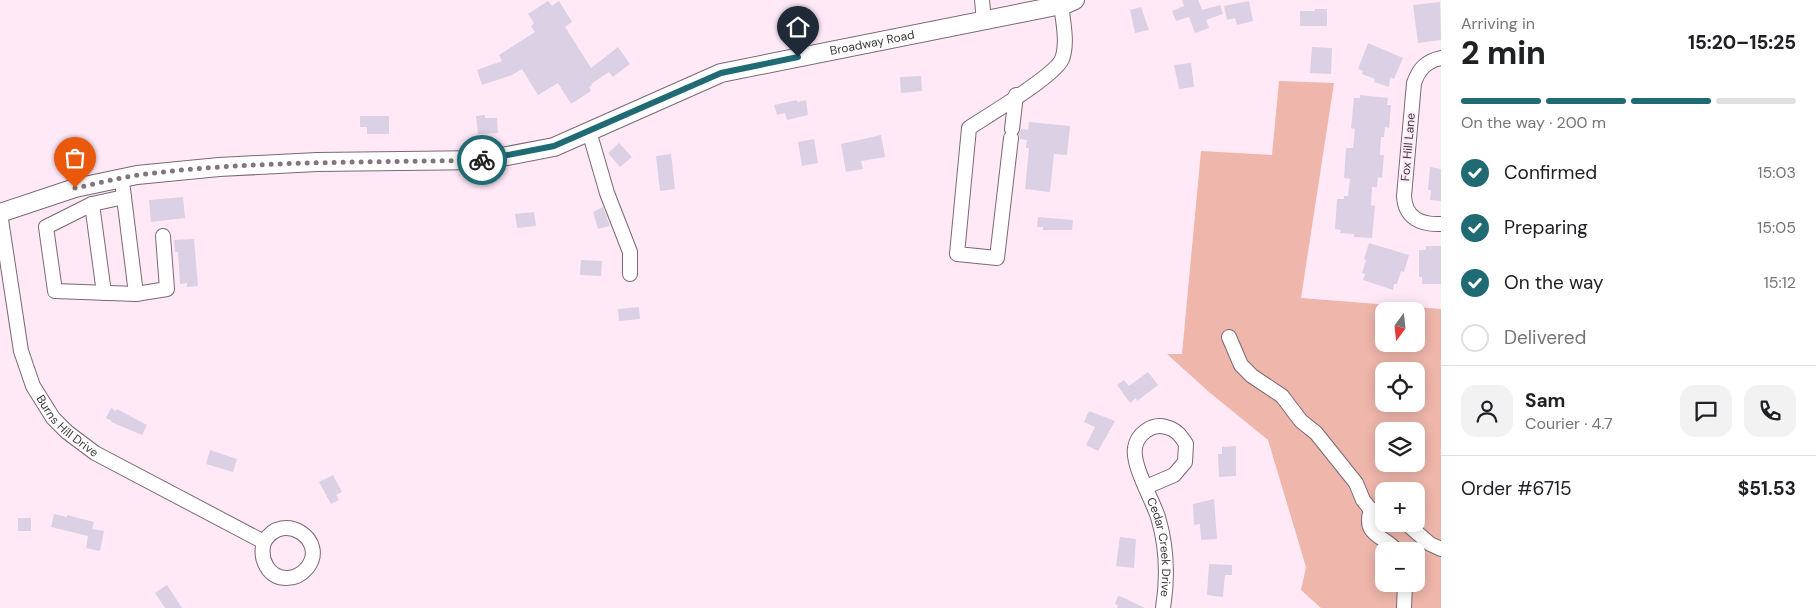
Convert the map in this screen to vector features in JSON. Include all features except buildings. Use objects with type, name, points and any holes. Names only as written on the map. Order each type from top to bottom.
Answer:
[{"type":"main road","name":"Broadway Road","points":[[0,213],[75,188],[122,178],[219,167],[317,162],[486,160],[554,146],[721,73],[984,22],[1068,3]]},
{"type":"street","points":[[982,0],[984,22]]},
{"type":"street","points":[[1016,96],[997,258],[956,254],[969,128],[1016,96],[1041,80],[1062,60],[1068,3]]},
{"type":"street","name":"Fox Hill Lane","points":[[1441,58],[1432,60],[1423,66],[1414,83],[1404,205],[1417,220],[1428,224],[1441,224]]},
{"type":"street","points":[[589,131],[607,193],[630,252],[630,274]]},
{"type":"street","points":[[122,178],[136,294]]},
{"type":"street","points":[[124,197],[92,204],[46,227],[55,291],[136,294],[167,289],[163,236]]},
{"type":"street","points":[[92,204],[104,293]]},
{"type":"street","name":"Burns Hill Drive","points":[[0,213],[21,351],[32,386],[53,418],[66,432],[95,453],[264,542]]},
{"type":"street","points":[[1229,338],[1241,365],[1252,376],[1282,396],[1301,421],[1316,434],[1356,483],[1363,500],[1375,509]]},
{"type":"street","name":"Cedar Creek Drive","points":[[1146,487],[1174,475],[1186,462],[1186,444],[1174,430],[1158,426],[1143,433],[1138,439],[1135,455],[1146,487],[1162,531],[1167,568],[1163,608]]},
{"type":"street","points":[[1375,513],[1367,520],[1376,536],[1384,542]]},
{"type":"street","points":[[1416,532],[1430,544],[1441,549]]},
{"type":"street","points":[[1404,608],[1405,592]]},
{"type":"shaded area","points":[[1279,81],[1334,83],[1301,298],[1375,304],[1375,352],[1425,352],[1425,308],[1441,309],[1441,608],[1321,608],[1301,590],[1306,567],[1268,440],[1209,392],[1167,354],[1182,354],[1201,151],[1272,155]]},
{"type":"way so far","points":[[75,188],[137,175],[219,167],[317,162],[482,160]]},
{"type":"route","points":[[482,160],[554,146],[721,73],[798,57]]}]
